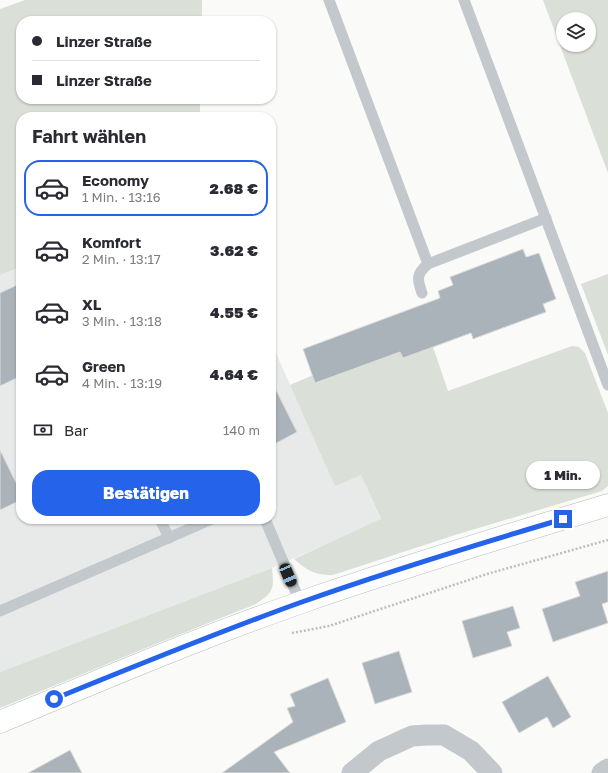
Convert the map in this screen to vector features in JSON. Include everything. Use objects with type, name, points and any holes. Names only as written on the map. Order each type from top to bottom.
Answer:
[{"type":"main road","points":[[0,722],[156,657],[300,602],[459,550],[608,505]]},
{"type":"street","points":[[352,773],[379,751],[412,736],[426,735],[444,735],[471,751],[492,773]]},
{"type":"street","points":[[602,773],[608,769]]},
{"type":"lane","points":[[330,0],[428,264]]},
{"type":"lane","points":[[464,0],[608,385]]},
{"type":"lane","points":[[422,293],[418,282],[420,271],[428,264],[546,218]]},
{"type":"lane","points":[[162,524],[169,538]]},
{"type":"lane","points":[[0,611],[201,524]]},
{"type":"lane","points":[[267,524],[300,602]]},
{"type":"path","points":[[291,633],[329,626],[487,574],[608,540]]},
{"type":"shaded area","points":[[25,0],[202,0],[202,16],[16,16],[16,104],[200,104],[200,112],[16,112],[16,269],[0,275],[0,9]]},
{"type":"shaded area","points":[[543,0],[608,0],[608,173],[563,52],[596,52],[596,12],[556,12],[556,35]]},
{"type":"shaded area","points":[[16,269],[16,524],[276,524],[276,353],[335,485],[361,475],[381,520],[272,568],[0,672],[0,275]]},
{"type":"shaded area","points":[[608,274],[608,355],[581,284]]},
{"type":"shaded area","points":[[419,345],[421,351],[433,347],[448,391],[572,346],[579,347],[585,353],[608,413],[608,486],[602,491],[455,535],[333,575],[312,572],[303,567],[294,559],[381,519],[361,475],[335,486],[290,385],[313,375],[316,383]]},
{"type":"shaded area","points":[[272,568],[272,589],[270,593],[256,604],[0,708],[0,672]]},
{"type":"building","points":[[523,249],[526,257],[539,253],[556,299],[543,304],[546,312],[473,339],[471,333],[403,358],[400,352],[315,383],[303,349],[440,298],[438,291],[453,285],[450,277]]},
{"type":"building","points":[[16,285],[16,378],[0,386],[0,293]]},
{"type":"building","points":[[276,390],[297,432],[276,443]]},
{"type":"building","points":[[0,450],[16,483],[16,502],[0,510]]},
{"type":"building","points":[[608,571],[608,602],[602,604],[608,623],[553,642],[542,609],[580,596],[575,582]]},
{"type":"building","points":[[513,606],[520,628],[507,632],[512,646],[473,658],[462,621]]},
{"type":"building","points":[[399,651],[412,692],[375,704],[362,663]]},
{"type":"building","points":[[548,676],[571,717],[553,728],[547,717],[519,733],[502,702]]},
{"type":"building","points":[[328,678],[346,722],[274,752],[290,773],[222,773],[293,722],[287,708],[295,706],[290,694]]},
{"type":"building","points":[[70,750],[82,773],[28,773]]},
{"type":"route","points":[[54,699],[177,649],[300,602],[376,576],[563,519]]}]
